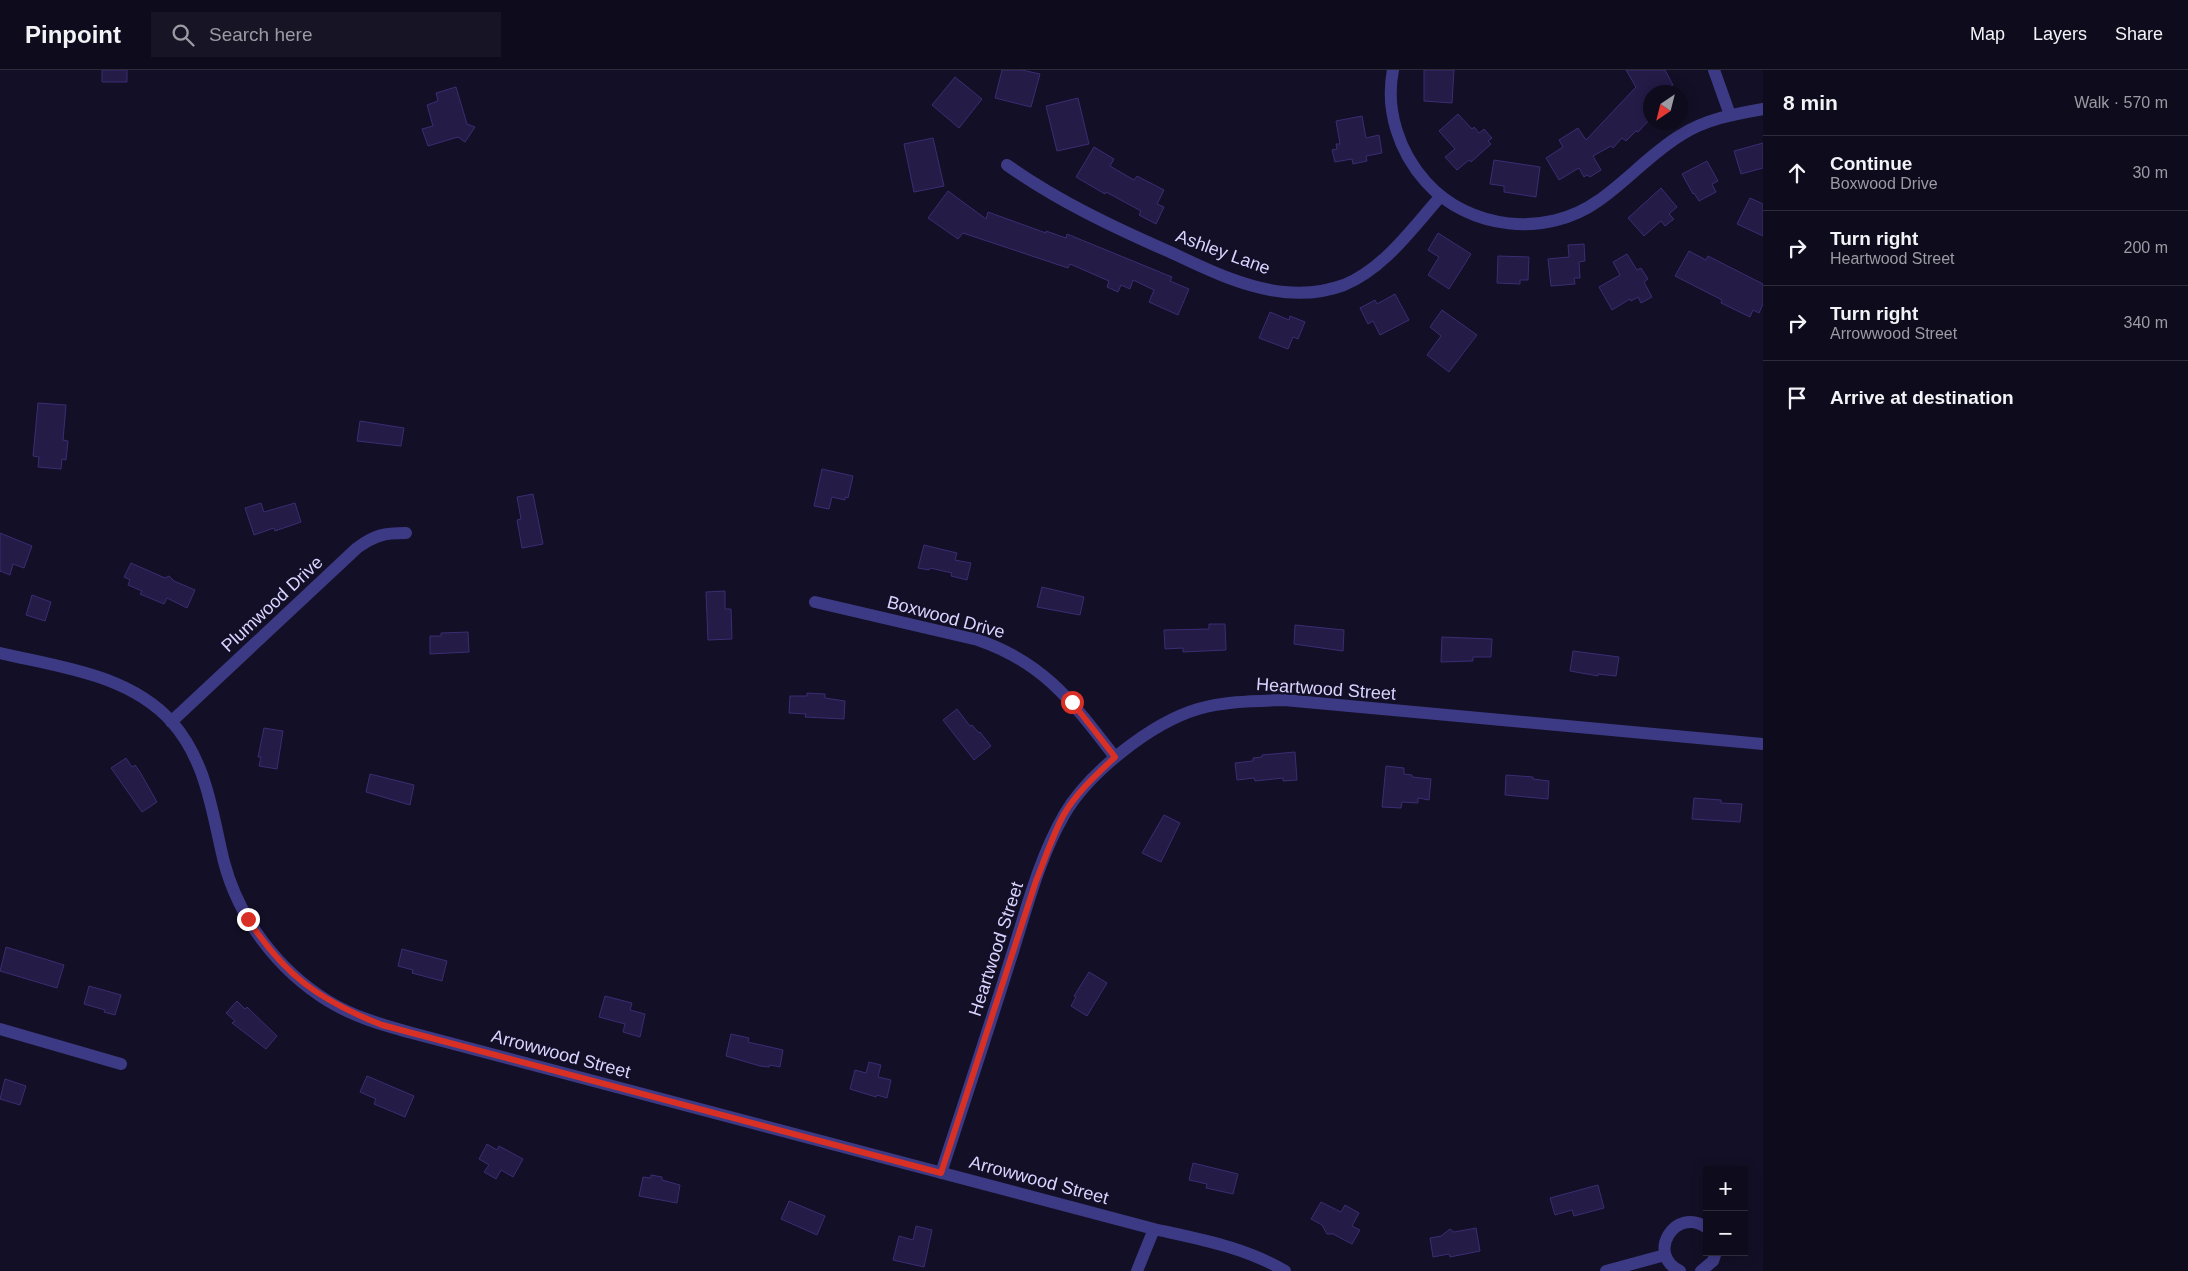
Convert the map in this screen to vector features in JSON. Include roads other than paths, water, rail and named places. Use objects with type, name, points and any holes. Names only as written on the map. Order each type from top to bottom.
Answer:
[{"type":"street","points":[[1393,70],[1392,104],[1398,134],[1411,162],[1441,196],[1467,212],[1496,222],[1527,225],[1557,220],[1578,212],[1598,201],[1681,135],[1704,123],[1763,108]]},
{"type":"street","points":[[1714,70],[1730,115]]},
{"type":"street","name":"Ashley Lane","points":[[1007,165],[1039,188],[1120,230],[1210,270],[1248,284],[1283,292],[1312,293],[1352,280],[1374,266],[1441,196]]},
{"type":"street","name":"Plumwood Drive","points":[[171,722],[369,538],[386,533],[406,533]]},
{"type":"street","name":"Boxwood Drive","points":[[815,602],[978,640],[999,647],[1039,671],[1056,686],[1072,702],[1115,757]]},
{"type":"street","name":"Arrowwood Street","points":[[0,653],[112,681],[142,698],[171,722],[195,756],[204,778],[211,799],[225,864],[248,919],[263,942],[283,964],[304,984],[329,1001],[382,1025],[1154,1229],[1232,1247],[1266,1260],[1285,1271]]},
{"type":"street","name":"Heartwood Street","points":[[941,1173],[1036,881],[1064,815],[1091,779],[1115,757],[1151,732],[1197,710],[1224,704],[1284,700],[1763,744]]},
{"type":"street","points":[[0,1029],[121,1064]]},
{"type":"street","points":[[1680,1271],[1669,1262],[1665,1255],[1666,1238],[1677,1225],[1694,1222],[1703,1226]]},
{"type":"street","points":[[1136,1271],[1154,1229]]},
{"type":"street","points":[[1606,1271],[1665,1255]]},
{"type":"street","points":[[1701,1271],[1713,1261],[1715,1256]]}]
